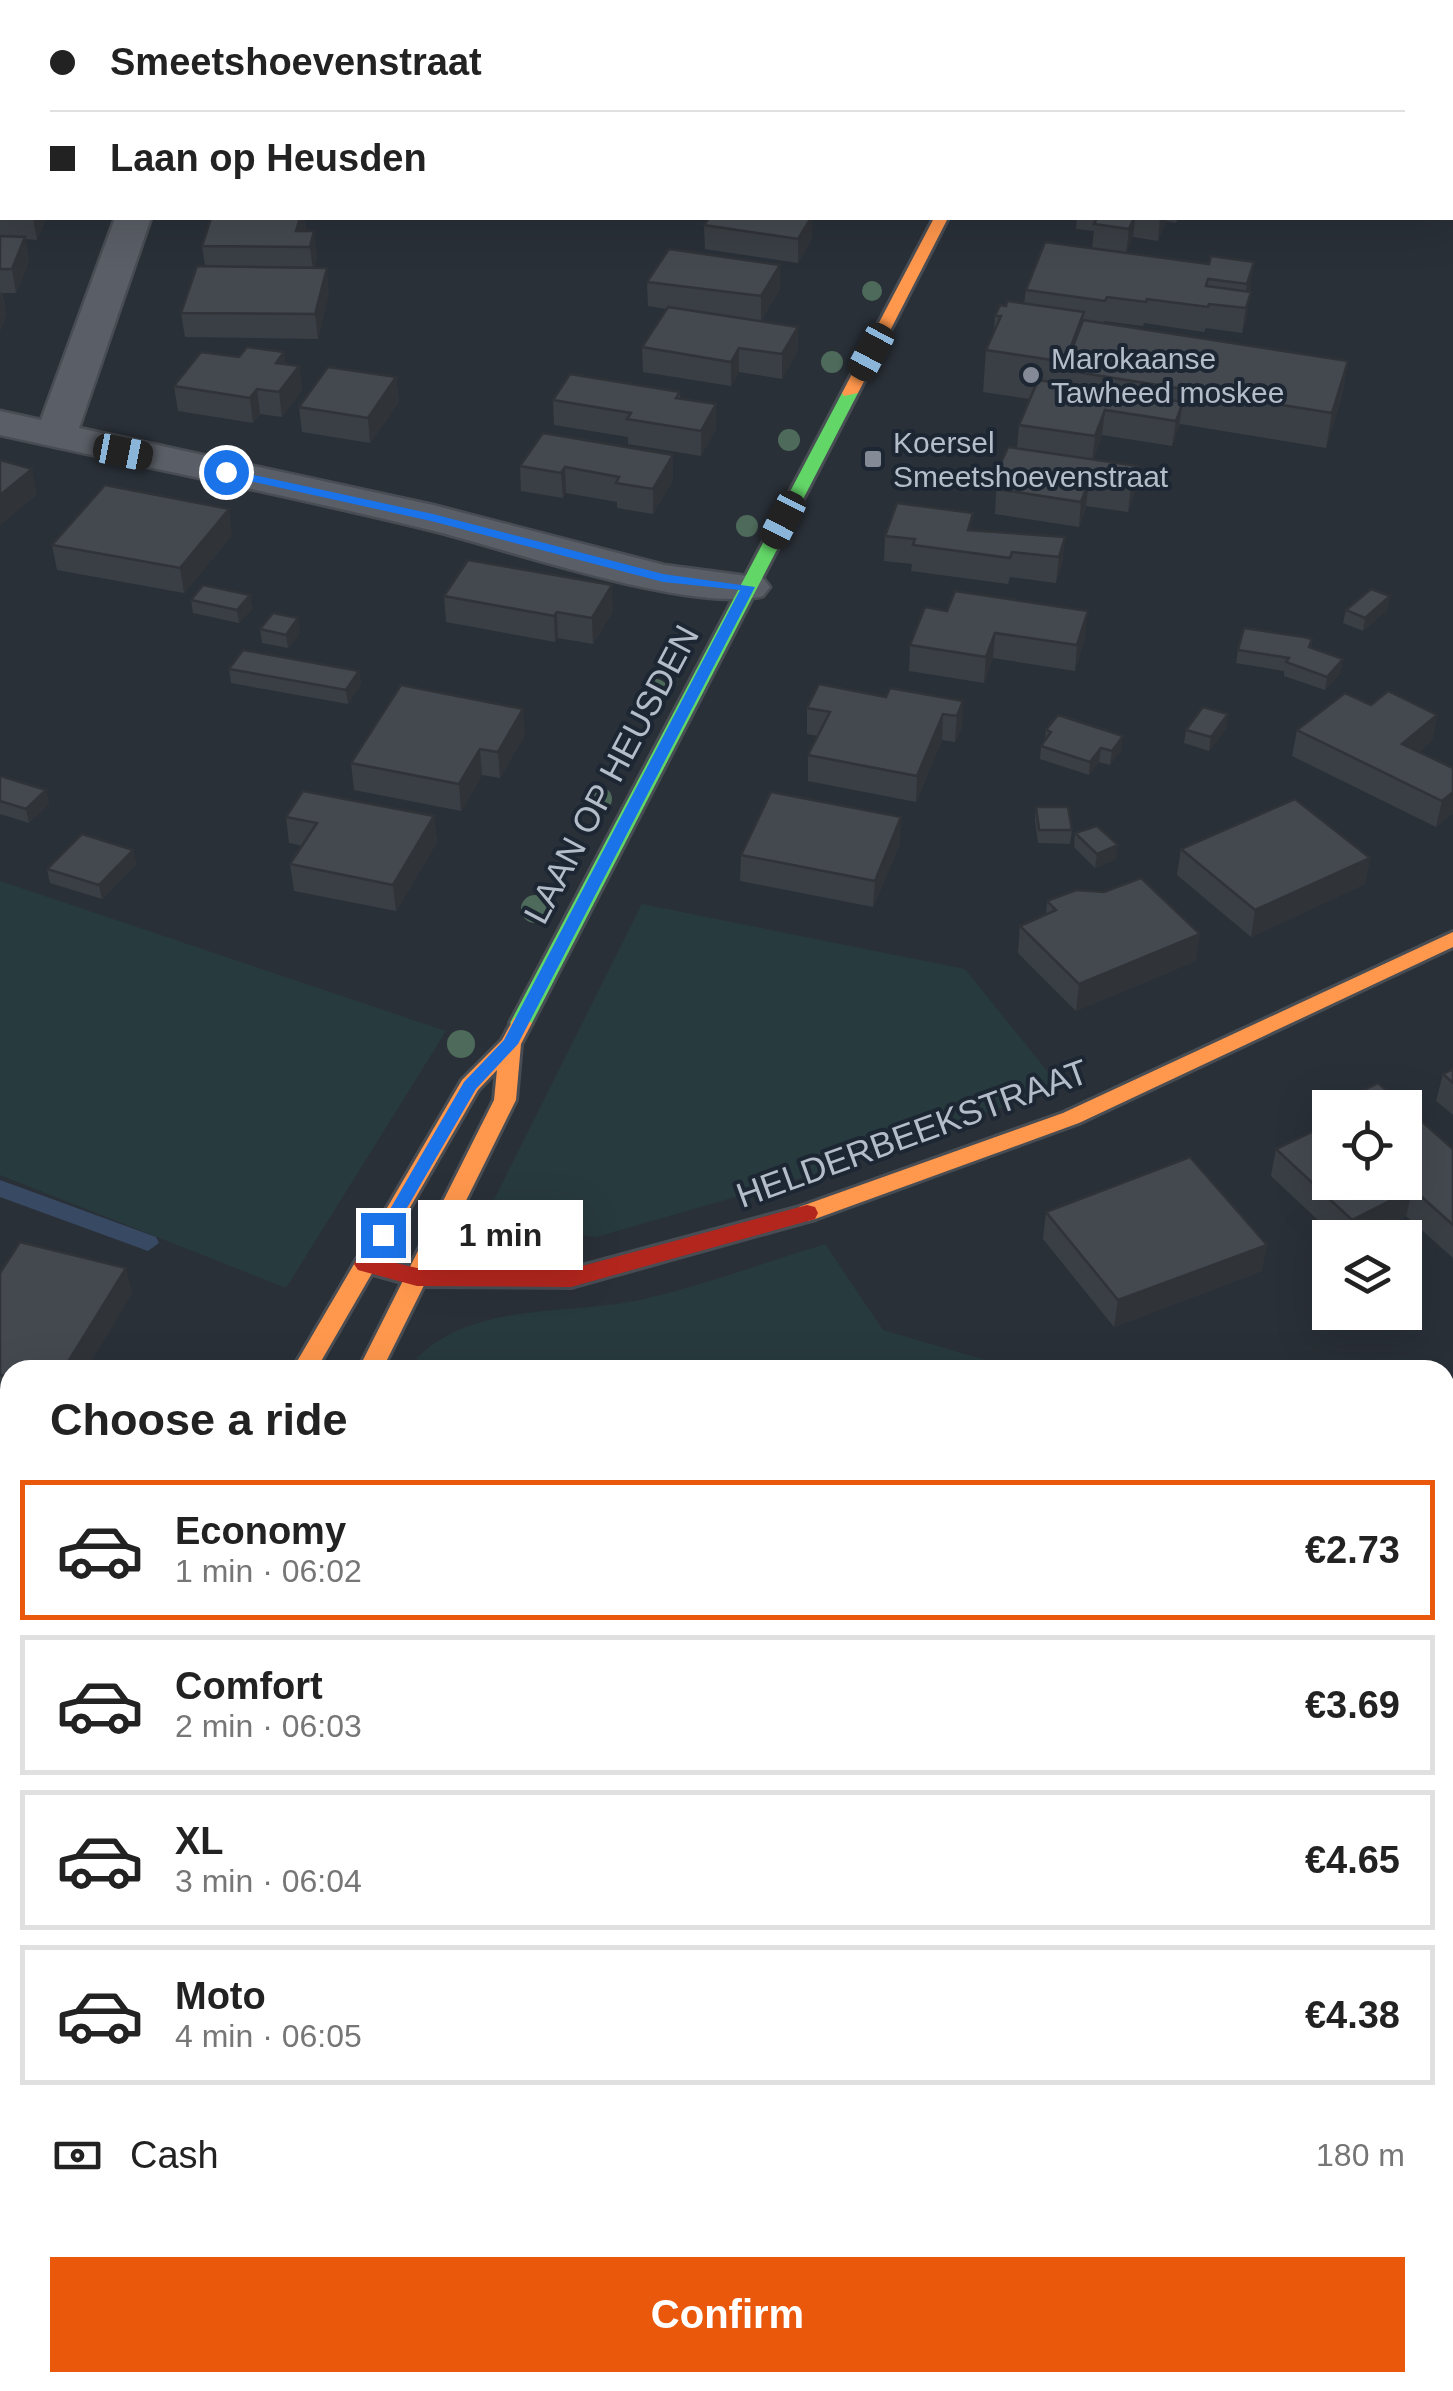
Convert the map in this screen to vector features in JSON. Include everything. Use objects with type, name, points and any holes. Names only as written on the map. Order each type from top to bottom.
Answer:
[{"type":"street","points":[[54,438],[133,220]]},
{"type":"street","name":"LAAN OP HEUSDEN","points":[[310,1360],[470,1086],[510,1044],[940,220]]},
{"type":"street","points":[[0,423],[54,438],[433,518],[663,578],[748,587]]},
{"type":"street","name":"HELDERBEEKSTRAAT","points":[[366,1264],[418,1277],[571,1278],[803,1215],[1072,1118],[1453,939]]},
{"type":"street","name":"LAAN OP HEUSDEN","points":[[375,1360],[504,1100],[510,1044]]},
{"type":"green space","points":[[0,881],[446,1031],[286,1288],[0,1175]]},
{"type":"green space","points":[[642,904],[965,969],[1060,1087],[808,1176],[596,1237],[539,1231],[506,1214],[494,1200]]},
{"type":"green space","points":[[825,1244],[883,1330],[986,1360],[416,1359],[440,1340],[495,1318],[619,1304],[715,1280]]},
{"type":"building","points":[[210,220],[299,220],[296,231],[314,231],[310,247],[202,246]]},
{"type":"building","points":[[708,220],[810,220],[798,239],[704,225]]},
{"type":"building","points":[[1096,220],[1133,220],[1129,229],[1094,224]]},
{"type":"building","points":[[0,236],[25,237],[12,269],[0,269]]},
{"type":"building","points":[[1045,242],[1209,264],[1211,256],[1254,262],[1247,284],[1208,279],[1206,286],[1251,292],[1246,308],[1107,297],[1105,301],[1026,290]]},
{"type":"building","points":[[669,249],[780,265],[761,296],[647,282]]},
{"type":"building","points":[[197,266],[327,268],[315,314],[181,313]]},
{"type":"building","points":[[1007,301],[1084,312],[1065,362],[986,350],[1001,316],[995,316]]},
{"type":"building","points":[[668,307],[798,327],[782,354],[739,348],[731,362],[642,347]]},
{"type":"building","points":[[1083,320],[1348,361],[1332,413],[1064,370]]},
{"type":"building","points":[[247,347],[284,352],[276,363],[299,366],[279,392],[257,389],[250,398],[174,386],[201,352],[239,357]]},
{"type":"building","points":[[328,367],[396,377],[368,418],[299,407]]},
{"type":"building","points":[[570,374],[680,392],[676,398],[716,404],[701,431],[627,419],[631,413],[553,400]]},
{"type":"building","points":[[1038,380],[1183,402],[1176,421],[1105,410],[1095,436],[1019,425]]},
{"type":"building","points":[[543,433],[673,455],[653,489],[616,483],[619,477],[565,467],[561,473],[520,466]]},
{"type":"building","points":[[1008,447],[1138,466],[1131,487],[1089,481],[1081,502],[997,489],[1004,473],[997,472]]},
{"type":"building","points":[[0,460],[32,469],[0,495]]},
{"type":"building","points":[[105,485],[229,509],[180,568],[52,545]]},
{"type":"building","points":[[897,503],[973,513],[968,530],[1065,537],[1059,557],[1012,552],[1010,558],[913,545],[915,539],[885,536]]},
{"type":"building","points":[[468,560],[612,585],[592,618],[557,612],[554,616],[444,596]]},
{"type":"building","points":[[203,585],[250,595],[237,610],[191,600]]},
{"type":"building","points":[[1371,589],[1390,596],[1365,618],[1346,610]]},
{"type":"building","points":[[955,591],[1088,611],[1077,645],[995,633],[986,657],[910,645],[925,607],[947,611]]},
{"type":"building","points":[[273,613],[298,618],[286,635],[260,629]]},
{"type":"building","points":[[1244,628],[1312,639],[1309,647],[1343,659],[1327,677],[1286,662],[1289,658],[1238,650]]},
{"type":"building","points":[[243,650],[359,671],[346,690],[229,669]]},
{"type":"building","points":[[819,684],[886,697],[890,688],[963,701],[957,716],[943,714],[917,776],[808,755],[830,712],[807,708]]},
{"type":"building","points":[[401,685],[523,709],[498,752],[480,749],[459,784],[351,763]]},
{"type":"building","points":[[1388,691],[1437,715],[1402,744],[1453,768],[1453,792],[1442,801],[1297,730],[1345,693],[1371,705]]},
{"type":"building","points":[[1203,707],[1228,714],[1211,737],[1186,730]]},
{"type":"building","points":[[1058,715],[1123,736],[1112,751],[1101,748],[1090,762],[1041,746],[1051,732],[1046,730]]},
{"type":"building","points":[[0,776],[46,790],[26,809],[0,801]]},
{"type":"building","points":[[303,791],[434,816],[393,885],[290,864],[317,823],[286,817]]},
{"type":"building","points":[[771,792],[901,817],[875,881],[741,855]]},
{"type":"building","points":[[1295,799],[1370,858],[1255,910],[1181,849]]},
{"type":"building","points":[[1036,807],[1068,807],[1072,830],[1039,830]]},
{"type":"building","points":[[1097,826],[1118,845],[1097,854],[1075,833]]},
{"type":"building","points":[[82,834],[133,850],[99,885],[47,869]]},
{"type":"building","points":[[1141,878],[1200,934],[1079,984],[1020,926],[1056,910],[1047,901],[1076,890],[1104,892]]},
{"type":"building","points":[[1453,1069],[1453,1083],[1443,1074]]},
{"type":"building","points":[[1378,1083],[1386,1090],[1364,1090]]},
{"type":"building","points":[[1422,1122],[1453,1149],[1453,1225],[1422,1197]]},
{"type":"building","points":[[1312,1132],[1312,1183],[1276,1149]]},
{"type":"building","points":[[1190,1157],[1267,1245],[1118,1300],[1046,1212]]},
{"type":"building","points":[[1331,1200],[1391,1200],[1352,1220]]},
{"type":"building","points":[[20,1242],[126,1268],[69,1360],[0,1360],[0,1273]]},
{"type":"waterway","points":[[0,1188],[148,1243]]},
{"type":"traffic: fast","points":[[521,1023],[850,393]]},
{"type":"traffic: slow","points":[[850,393],[940,220]]},
{"type":"traffic: slow","points":[[807,1213],[1071,1118],[1453,939]]},
{"type":"traffic: slow","points":[[310,1360],[470,1085],[510,1044],[521,1023]]},
{"type":"traffic: slow","points":[[375,1360],[505,1100],[510,1044]]},
{"type":"traffic: jam","points":[[366,1264],[417,1277],[571,1278],[807,1213]]},
{"type":"place","name":"Marokaanse Tawheed moskee","points":[[1031,375]]},
{"type":"place","name":"Koersel Smeetshoevenstraat","points":[[873,459]]},
{"type":"route","points":[[226,472],[433,518],[663,578],[748,587],[510,1044],[470,1086],[383,1235]]}]
